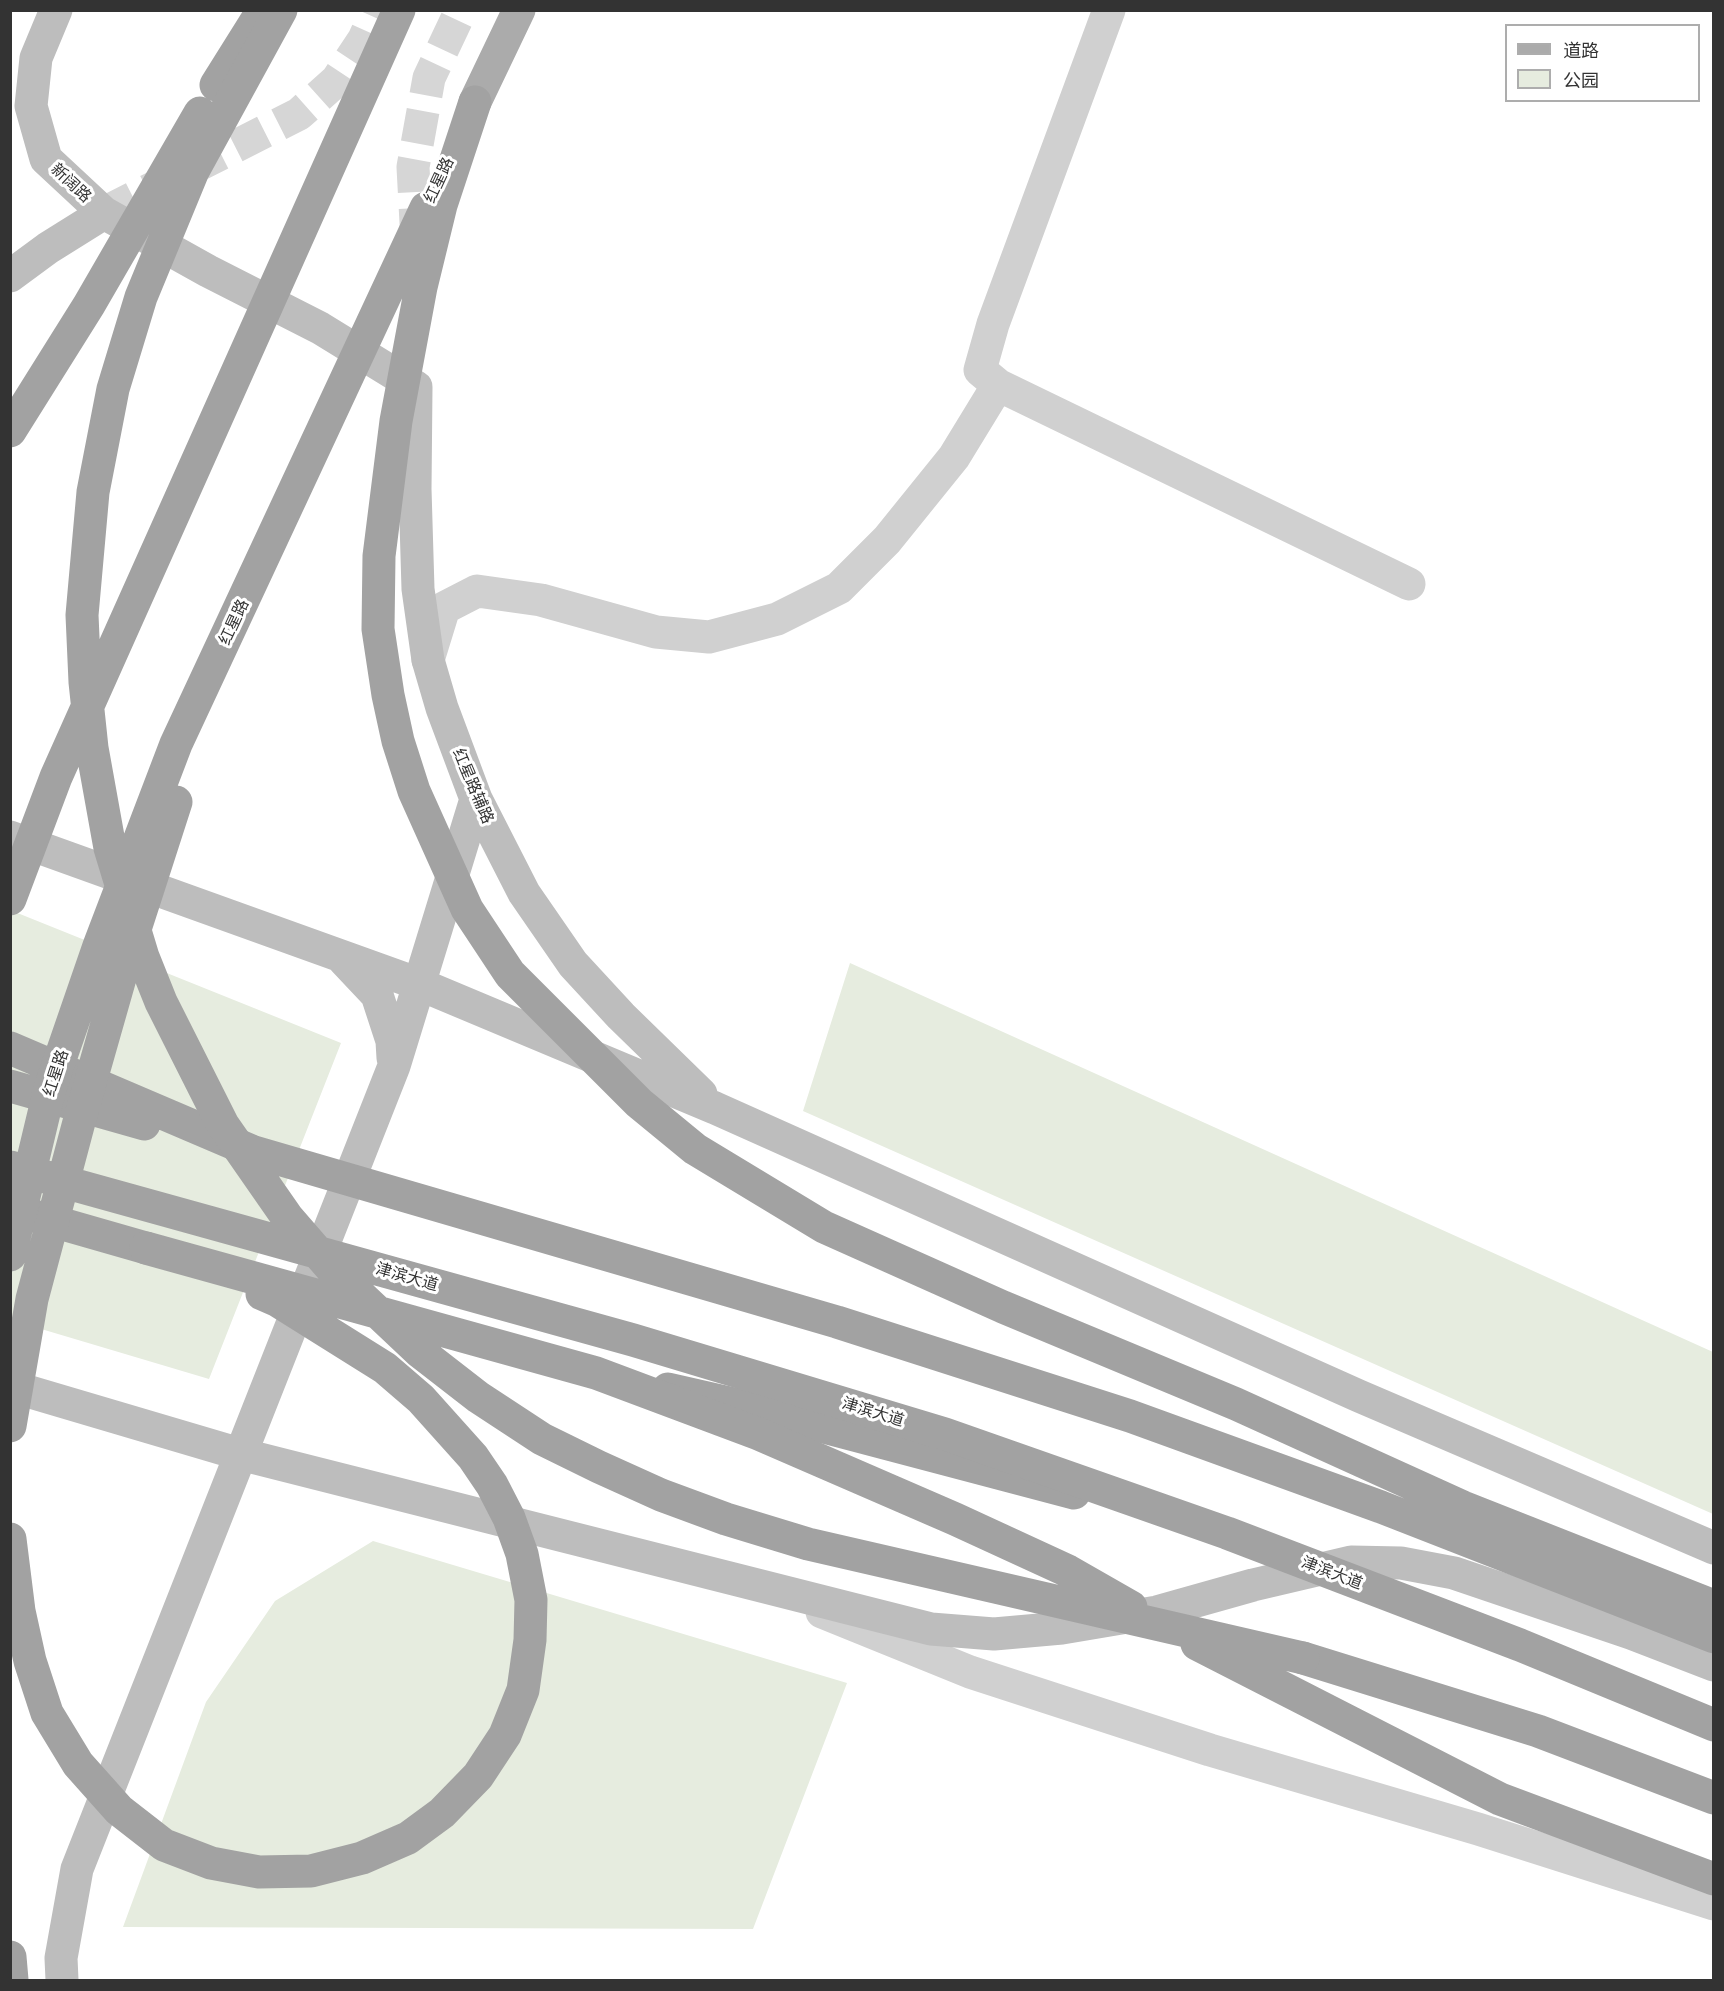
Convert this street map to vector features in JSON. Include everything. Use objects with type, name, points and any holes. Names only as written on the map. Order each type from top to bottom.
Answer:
[{"type":"highway","points":[[10,431],[89,305],[263,10]]},
{"type":"highway","points":[[281,10],[193,171],[141,297],[113,389],[93,492],[82,615],[85,682],[104,822],[143,957],[186,1057],[223,1125],[287,1217],[332,1269],[420,1352],[478,1397],[542,1439],[661,1495],[726,1519],[808,1544],[1303,1658],[1538,1731],[1713,1798]]},
{"type":"highway","points":[[10,899],[56,777],[399,10]]},
{"type":"highway","points":[[475,102],[439,215],[421,287],[396,421],[379,556],[378,629],[398,741],[414,791],[467,909],[510,974],[639,1103],[695,1149],[824,1227],[907,1265],[1236,1404],[1463,1507],[1713,1606]]},
{"type":"highway","name":"红星路","points":[[10,1255],[50,1088],[99,946],[176,744],[475,102]]},
{"type":"highway","points":[[10,1426],[32,1299],[79,1122],[126,957],[199,732],[222,648]]},
{"type":"highway","points":[[10,1048],[251,1151]]},
{"type":"highway","points":[[10,1086],[140,1123],[251,1151],[837,1322],[1130,1416],[1381,1507],[1713,1637]]},
{"type":"highway","name":"津滨大道","points":[[10,1167],[633,1340],[911,1424],[1227,1533],[1520,1646],[1713,1725]]},
{"type":"highway","points":[[10,1209],[596,1373],[756,1409],[1227,1533]]},
{"type":"highway","points":[[10,1539],[19,1611],[30,1661],[47,1713],[78,1764],[92,1780],[119,1810],[164,1845],[212,1863],[259,1872],[310,1871],[362,1858],[408,1838],[442,1813],[478,1776],[505,1735],[523,1690],[530,1640],[531,1600],[522,1554],[509,1518],[492,1485],[472,1456],[421,1399],[385,1368],[346,1342],[278,1301],[146,1248]]},
{"type":"highway","points":[[596,1373],[759,1434],[1068,1571],[1245,1671],[1500,1799],[1713,1879]]},
{"type":"highway","points":[[10,1957],[12,1980]]},
{"type":"main road","name":"新阔路","points":[[56,10],[36,58],[31,106],[46,159],[104,213],[208,271],[320,328],[416,387]]},
{"type":"main road","name":"红星路","points":[[475,102],[519,10]]},
{"type":"main road","points":[[10,276],[48,248],[104,213]]},
{"type":"main road","name":"红星路辅路","points":[[416,387],[414,489],[418,589],[428,660],[442,708],[476,799],[524,892],[573,964],[621,1017],[715,1108]]},
{"type":"main road","points":[[62,1980],[62,1958],[77,1869],[394,1066],[476,799]]},
{"type":"main road","points":[[10,837],[419,984],[715,1108],[1359,1396],[1713,1548]]},
{"type":"main road","points":[[339,956],[377,995],[392,1041],[394,1066]]},
{"type":"main road","points":[[10,1386],[240,1454],[931,1629],[994,1634],[1062,1628],[1157,1612],[1253,1585],[1351,1562],[1401,1563],[1454,1573],[1631,1633],[1713,1665]]},
{"type":"street","points":[[1109,10],[993,324],[980,370],[998,385],[1409,584]]},
{"type":"street","points":[[428,660],[444,608],[477,591],[541,600],[601,618],[667,633],[709,637],[777,619],[839,588],[887,540],[954,457],[998,385]]},
{"type":"street","points":[[754,1584],[970,1672],[1209,1750],[1479,1829],[1713,1904]]},
{"type":"green space","points":[[10,910],[341,1043],[209,1379],[11,1320]]},
{"type":"green space","points":[[850,963],[1713,1352],[1713,1514],[803,1111]]},
{"type":"green space","points":[[373,1541],[847,1683],[753,1929],[123,1927],[206,1702],[275,1601]]},
{"type":"tunnel","points":[[104,213],[299,114],[337,80],[364,39],[377,10]]},
{"type":"tunnel","points":[[417,241],[413,167],[429,78],[461,10]]}]
